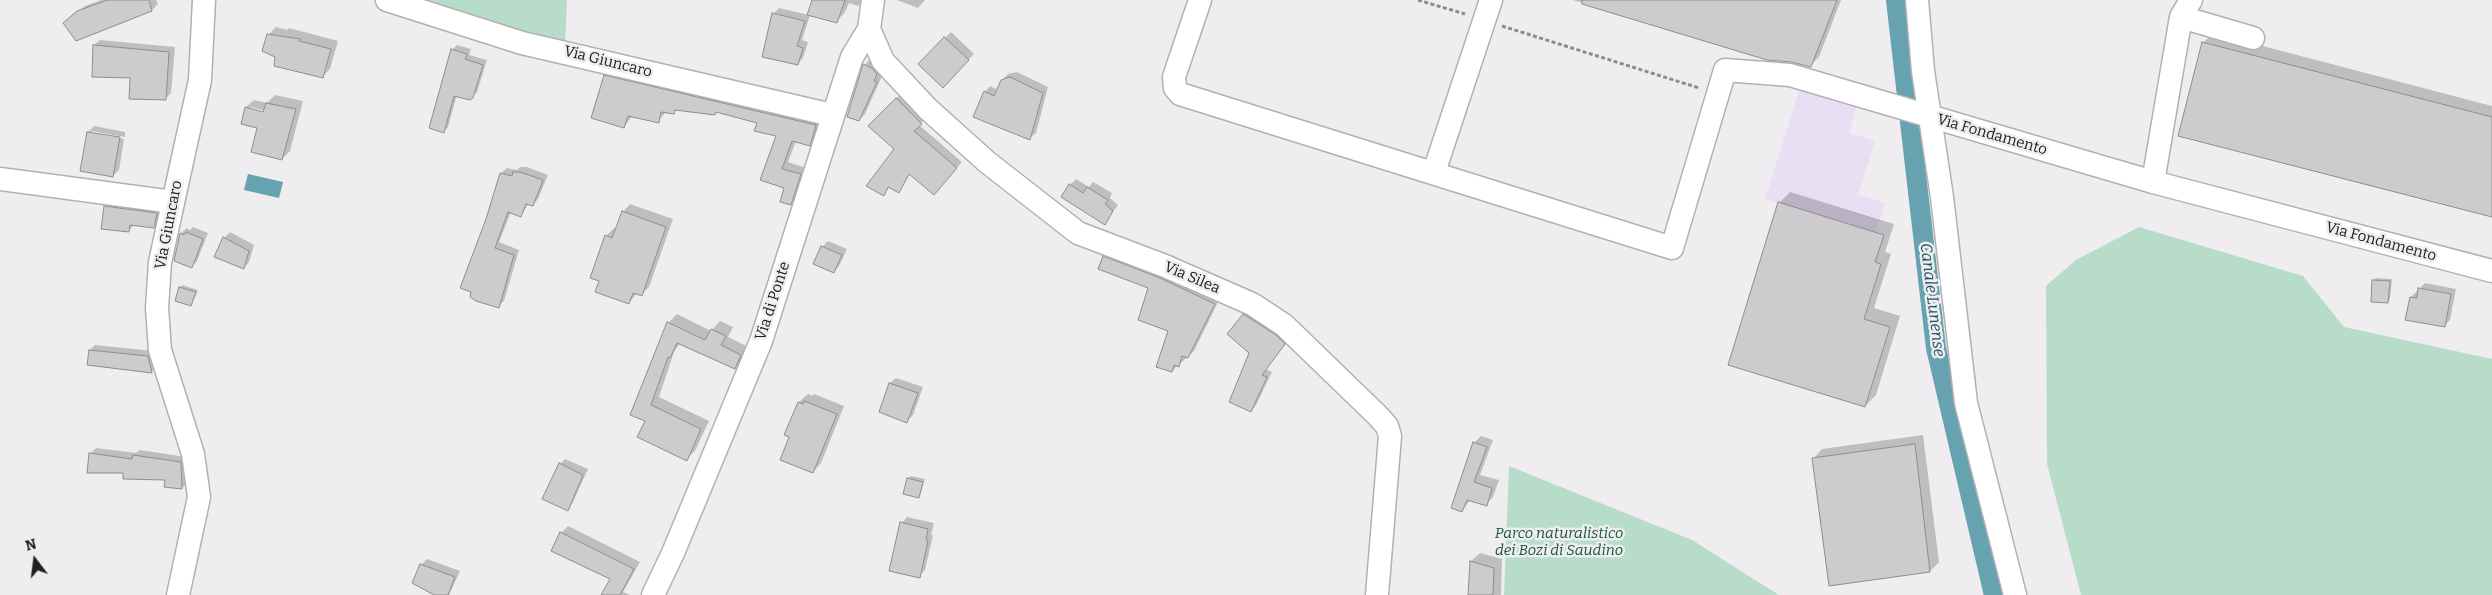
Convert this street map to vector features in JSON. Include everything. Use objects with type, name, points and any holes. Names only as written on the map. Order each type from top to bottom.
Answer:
[{"type":"street","name":"Via Giuncaro","points":[[178,595],[199,497],[193,454],[160,350],[157,308],[160,262],[200,80],[204,0]]},
{"type":"street","name":"Via Giuncaro","points":[[387,0],[522,43],[832,116]]},
{"type":"street","name":"Via di Ponte","points":[[653,595],[677,543],[761,341],[852,57],[869,29],[873,0]]},
{"type":"street","points":[[1200,0],[1174,77],[1175,88],[1180,94],[1672,248],[1725,70],[1790,75],[1930,117],[1923,70],[1917,0]]},
{"type":"street","points":[[1434,172],[1491,0]]},
{"type":"street","points":[[2153,182],[2186,9],[2253,38]]},
{"type":"street","name":"Via Silea","points":[[869,29],[883,61],[928,109],[987,162],[1078,233],[1166,266],[1252,304],[1284,325],[1378,415],[1387,426],[1390,436],[1377,595]]},
{"type":"street","name":"Via Fondamento","points":[[2015,595],[1966,403],[1930,117],[2153,182],[2492,271]]},
{"type":"street","points":[[0,178],[173,202]]},
{"type":"path","points":[[1418,0],[1475,18]]},
{"type":"path","points":[[1496,24],[1699,88]]},
{"type":"shaded area","points":[[1800,88],[1857,105],[1849,133],[1875,141],[1858,195],[1885,203],[1876,232],[1765,199]]},
{"type":"green space","points":[[423,0],[567,0],[565,47]]},
{"type":"green space","points":[[2139,227],[2303,276],[2344,327],[2492,359],[2492,595],[2081,595],[2047,464],[2046,286],[2076,260]]},
{"type":"green space","name":"Parco naturalistico dei Bozi di Saudino","points":[[1509,466],[1692,540],[1779,595],[1504,595]]},
{"type":"water","points":[[248,174],[283,182],[279,198],[244,190]]},
{"type":"building","points":[[108,0],[149,0],[152,11],[76,41],[63,23],[77,11]]},
{"type":"building","points":[[812,0],[845,0],[837,23],[807,15]]},
{"type":"building","points":[[1582,0],[1837,0],[1811,67],[1791,62],[1767,60],[1582,4]]},
{"type":"building","points":[[772,13],[805,21],[797,46],[803,48],[798,65],[762,57]]},
{"type":"building","points":[[267,34],[300,39],[299,41],[331,49],[323,78],[274,66],[275,57],[262,51]]},
{"type":"building","points":[[944,37],[969,60],[943,88],[918,64]]},
{"type":"building","points":[[2202,42],[2492,117],[2492,217],[2178,136]]},
{"type":"building","points":[[93,45],[169,52],[166,100],[129,99],[130,78],[92,77]]},
{"type":"building","points":[[451,49],[467,54],[465,59],[483,65],[473,98],[470,100],[454,96],[444,133],[429,128]]},
{"type":"building","points":[[863,64],[872,68],[877,74],[874,81],[877,82],[859,121],[847,117]]},
{"type":"building","points":[[604,75],[816,125],[810,146],[792,141],[782,169],[801,174],[791,205],[780,202],[784,188],[760,180],[776,136],[754,131],[757,123],[716,112],[715,115],[675,110],[674,114],[661,112],[659,123],[628,116],[624,128],[591,118]]},
{"type":"building","points":[[1010,77],[1043,93],[1030,140],[973,117],[984,91],[994,96],[1001,80]]},
{"type":"building","points":[[896,98],[922,124],[914,131],[957,168],[934,195],[909,174],[899,193],[888,187],[884,196],[866,186],[894,149],[868,126]]},
{"type":"building","points":[[266,103],[296,109],[282,160],[251,152],[257,128],[241,124],[245,107],[263,112]]},
{"type":"building","points":[[87,132],[120,137],[113,177],[80,171]]},
{"type":"building","points":[[513,172],[520,172],[543,180],[533,206],[526,204],[521,217],[508,212],[495,248],[514,255],[499,308],[476,301],[470,297],[471,292],[460,288],[486,219],[500,173],[512,176]]},
{"type":"building","points":[[1069,184],[1083,193],[1087,187],[1108,200],[1105,204],[1113,211],[1105,225],[1061,197]]},
{"type":"building","points":[[1778,202],[1884,235],[1875,262],[1881,264],[1864,319],[1890,327],[1865,407],[1728,365]]},
{"type":"building","points":[[104,206],[157,213],[154,228],[130,225],[129,232],[101,229]]},
{"type":"building","points":[[622,211],[666,227],[642,296],[633,293],[629,304],[595,292],[599,281],[590,278],[605,235],[612,238]]},
{"type":"building","points":[[186,232],[203,239],[192,268],[174,261],[180,233],[184,235]]},
{"type":"building","points":[[223,237],[249,251],[244,269],[214,257]]},
{"type":"building","points":[[821,246],[842,255],[834,273],[813,264]]},
{"type":"building","points":[[1103,256],[1160,278],[1215,304],[1188,358],[1182,356],[1179,367],[1174,365],[1172,372],[1156,367],[1168,331],[1138,320],[1148,288],[1098,269]]},
{"type":"building","points":[[2372,280],[2390,281],[2388,303],[2371,302]]},
{"type":"building","points":[[179,287],[196,292],[191,306],[175,301]]},
{"type":"building","points":[[2418,288],[2451,294],[2445,327],[2405,320],[2410,297],[2417,298]]},
{"type":"building","points":[[1243,314],[1276,335],[1285,344],[1262,375],[1267,377],[1251,412],[1229,402],[1249,353],[1227,334]]},
{"type":"building","points":[[667,322],[705,340],[711,329],[726,336],[721,345],[741,355],[735,369],[677,343],[670,358],[668,357],[651,405],[701,429],[687,461],[637,437],[645,421],[630,415]]},
{"type":"building","points":[[89,350],[148,356],[152,373],[87,365]]},
{"type":"building","points":[[889,383],[918,393],[907,423],[879,412]]},
{"type":"building","points":[[804,401],[837,414],[813,473],[780,460],[789,437],[784,435],[798,402],[803,404]]},
{"type":"building","points":[[1473,442],[1487,447],[1474,482],[1492,488],[1487,506],[1467,500],[1462,512],[1451,508]]},
{"type":"building","points":[[1915,444],[1930,572],[1829,586],[1812,458]]},
{"type":"building","points":[[89,453],[132,459],[133,455],[181,462],[182,489],[164,487],[165,480],[123,479],[123,473],[87,473]]},
{"type":"building","points":[[559,463],[583,475],[568,511],[542,499]]},
{"type":"building","points":[[907,478],[923,482],[919,498],[903,494]]},
{"type":"building","points":[[900,522],[928,529],[926,540],[928,541],[920,578],[889,571]]},
{"type":"building","points":[[560,532],[634,569],[620,595],[601,595],[610,579],[551,551]]},
{"type":"building","points":[[1470,561],[1494,568],[1493,595],[1468,595]]},
{"type":"building","points":[[420,564],[455,577],[448,595],[434,595],[412,583]]},
{"type":"waterway","name":"Canale Lunense","points":[[1896,0],[1936,348],[1994,595]]}]
